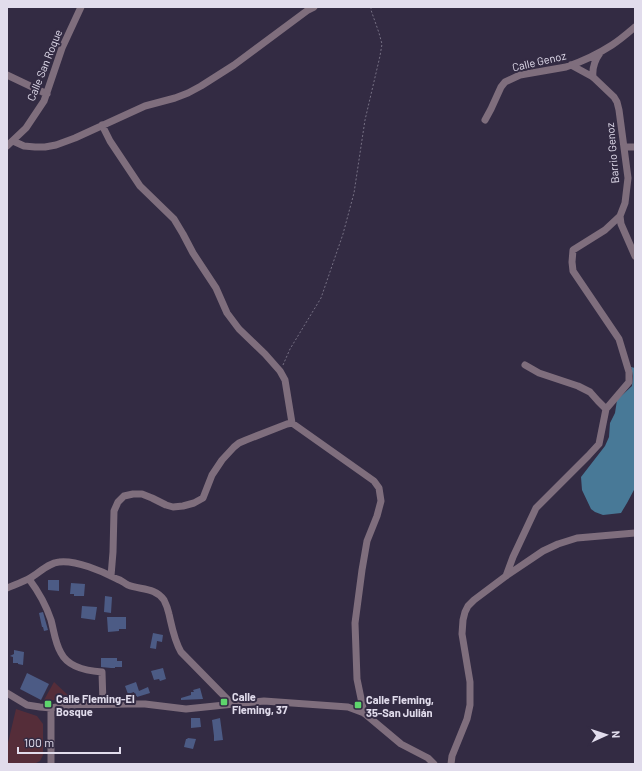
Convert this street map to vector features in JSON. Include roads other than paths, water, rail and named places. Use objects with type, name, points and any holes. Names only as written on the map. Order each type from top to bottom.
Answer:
[{"type":"street","name":"Calle San Roque","points":[[7,146],[26,128],[44,101],[62,48],[81,7]]},
{"type":"street","points":[[13,141],[24,146],[34,148],[56,145],[75,138],[145,106],[188,93],[254,51],[314,7]]},
{"type":"street","name":"Calle Genoz","points":[[485,120],[501,87],[505,82],[520,75],[571,65],[614,45],[635,27]]},
{"type":"street","points":[[593,77],[594,63],[600,52]]},
{"type":"street","name":"Barrio Genoz","points":[[571,65],[593,77],[614,97],[620,110],[628,178],[625,203],[620,216]]},
{"type":"street","points":[[7,75],[47,94]]},
{"type":"street","points":[[102,125],[110,141],[140,186],[174,219],[193,253],[216,288],[227,313],[239,329],[280,371],[284,380],[292,423],[374,481],[379,488],[381,501],[367,541],[355,623],[357,679],[364,713]]},
{"type":"street","points":[[624,147],[635,147]]},
{"type":"street","points":[[620,216],[621,224],[635,256]]},
{"type":"street","points":[[506,576],[513,556],[536,508],[599,444],[606,409],[629,382],[629,372],[619,339],[573,272],[572,262],[573,250],[605,230],[620,216]]},
{"type":"street","points":[[525,365],[539,373],[578,386],[590,392],[606,409]]},
{"type":"street","points":[[111,576],[114,552],[114,511],[118,502],[124,496],[142,494],[173,507],[194,503],[203,498],[212,475],[222,460],[234,447],[246,440],[292,423]]},
{"type":"street","points":[[451,764],[452,756],[467,719],[470,704],[470,682],[462,634],[463,620],[468,606],[506,576],[543,551],[558,544],[577,538],[635,533]]},
{"type":"street","points":[[7,588],[28,579],[53,563],[67,562],[111,576],[127,585],[149,589],[157,593],[167,606],[176,642],[181,652],[232,704]]},
{"type":"street","points":[[28,579],[35,587],[43,602],[60,652],[65,660],[79,667],[96,672],[102,672],[103,704]]},
{"type":"street","points":[[7,693],[27,705],[40,708],[68,705],[145,704],[186,709],[264,701],[348,707],[364,713],[401,744],[422,755],[434,764]]},
{"type":"street","points":[[51,708],[51,764]]},
{"type":"water","points":[[631,367],[635,368],[635,488],[621,513],[603,515],[591,509],[582,490],[581,477],[605,446],[609,437],[610,423],[615,413],[617,400],[632,386],[633,376]]},
{"type":"place","name":"Calle Fleming, 37","points":[[224,702]]},
{"type":"place","name":"Calle Fleming-El Bosque","points":[[48,704]]},
{"type":"place","name":"Calle Fleming, 35-San Julián","points":[[358,705]]}]
